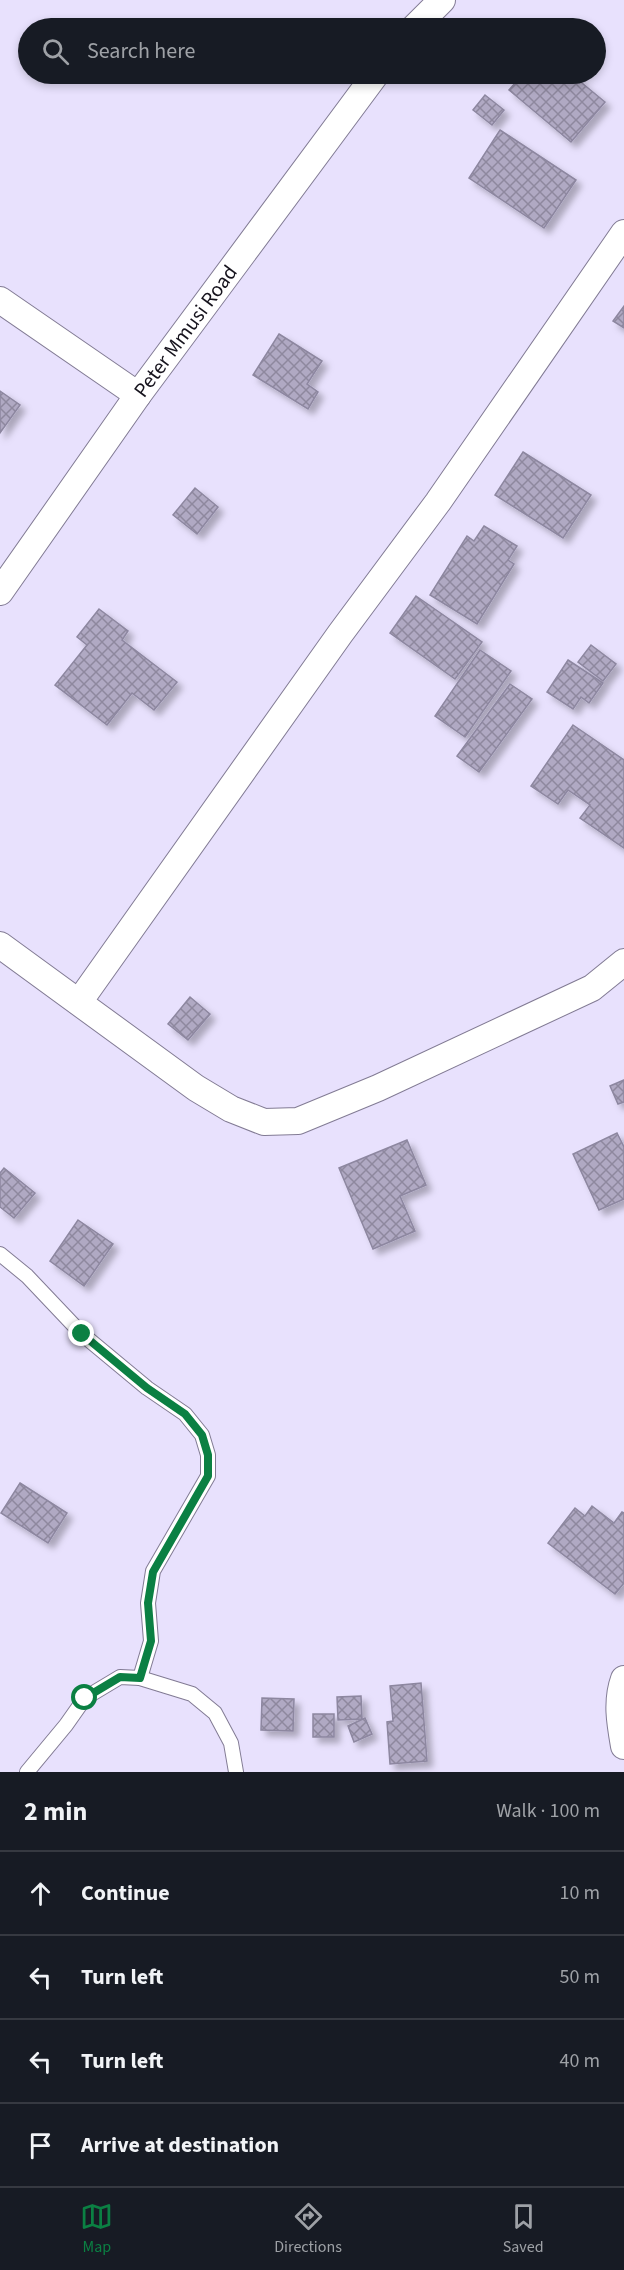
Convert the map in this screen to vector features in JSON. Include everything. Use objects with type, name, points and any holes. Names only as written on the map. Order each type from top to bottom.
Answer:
[{"type":"street","points":[[424,18],[442,0]]},
{"type":"street","name":"Peter Mmusi Road","points":[[0,592],[138,395],[369,84]]},
{"type":"street","points":[[80,1002],[340,634],[438,501],[624,233]]},
{"type":"street","points":[[0,300],[138,395]]},
{"type":"street","points":[[0,945],[196,1088],[231,1109],[264,1122],[298,1121],[378,1088],[592,988],[624,962]]},
{"type":"street","points":[[624,1679],[619,1712],[624,1746]]},
{"type":"lane","points":[[0,1254],[27,1276],[82,1334],[147,1388],[185,1414],[202,1435],[208,1455],[208,1476],[153,1572],[148,1603],[151,1641],[140,1678]]},
{"type":"lane","points":[[27,1772],[85,1698],[120,1677],[140,1678],[192,1694],[215,1713],[231,1743],[237,1772]]},
{"type":"building","points":[[514,84],[583,84],[605,102],[571,142],[509,90]]},
{"type":"building","points":[[485,95],[504,110],[492,125],[473,110]]},
{"type":"building","points":[[500,130],[576,180],[544,228],[469,178]]},
{"type":"building","points":[[624,306],[624,328],[613,321]]},
{"type":"building","points":[[279,334],[322,361],[307,384],[318,392],[308,409],[253,375]]},
{"type":"building","points":[[0,391],[20,405],[0,433]]},
{"type":"building","points":[[523,452],[591,495],[563,538],[495,495]]},
{"type":"building","points":[[195,488],[218,507],[197,534],[173,515]]},
{"type":"building","points":[[484,526],[517,546],[508,560],[514,564],[477,624],[430,595],[467,536],[474,541]]},
{"type":"building","points":[[416,596],[482,642],[455,679],[390,633]]},
{"type":"building","points":[[99,609],[128,631],[122,640],[177,682],[154,710],[132,693],[107,725],[55,685],[87,645],[77,637]]},
{"type":"building","points":[[591,645],[616,664],[603,681],[578,662]]},
{"type":"building","points":[[480,650],[511,671],[465,737],[435,716]]},
{"type":"building","points":[[568,660],[603,683],[589,703],[581,697],[573,709],[547,692]]},
{"type":"building","points":[[510,684],[532,699],[479,772],[457,756]]},
{"type":"building","points":[[573,725],[624,760],[624,848],[580,818],[590,805],[568,790],[558,804],[531,786]]},
{"type":"building","points":[[190,997],[210,1014],[188,1040],[168,1024]]},
{"type":"building","points":[[624,1080],[624,1102],[618,1104],[610,1086]]},
{"type":"building","points":[[617,1133],[624,1147],[624,1199],[599,1210],[573,1154]]},
{"type":"building","points":[[407,1140],[426,1185],[400,1196],[415,1231],[373,1249],[339,1168]]},
{"type":"building","points":[[4,1168],[35,1193],[14,1218],[0,1207],[0,1173]]},
{"type":"building","points":[[78,1220],[113,1244],[84,1286],[50,1261]]},
{"type":"building","points":[[20,1483],[67,1513],[48,1543],[1,1513]]},
{"type":"building","points":[[592,1506],[614,1523],[622,1512],[624,1513],[624,1583],[615,1594],[548,1543],[575,1508],[585,1516]]},
{"type":"building","points":[[421,1683],[427,1761],[390,1764],[387,1722],[393,1721],[390,1686]]},
{"type":"building","points":[[361,1696],[362,1719],[338,1720],[337,1697]]},
{"type":"building","points":[[262,1698],[294,1699],[293,1731],[261,1730]]},
{"type":"building","points":[[313,1714],[334,1714],[334,1737],[313,1737]]},
{"type":"building","points":[[365,1718],[372,1734],[354,1742],[348,1726]]},
{"type":"route","points":[[82,1334],[147,1388],[185,1414],[202,1435],[208,1455],[208,1476],[153,1572],[148,1603],[151,1641],[140,1678],[120,1677],[85,1698]]}]
